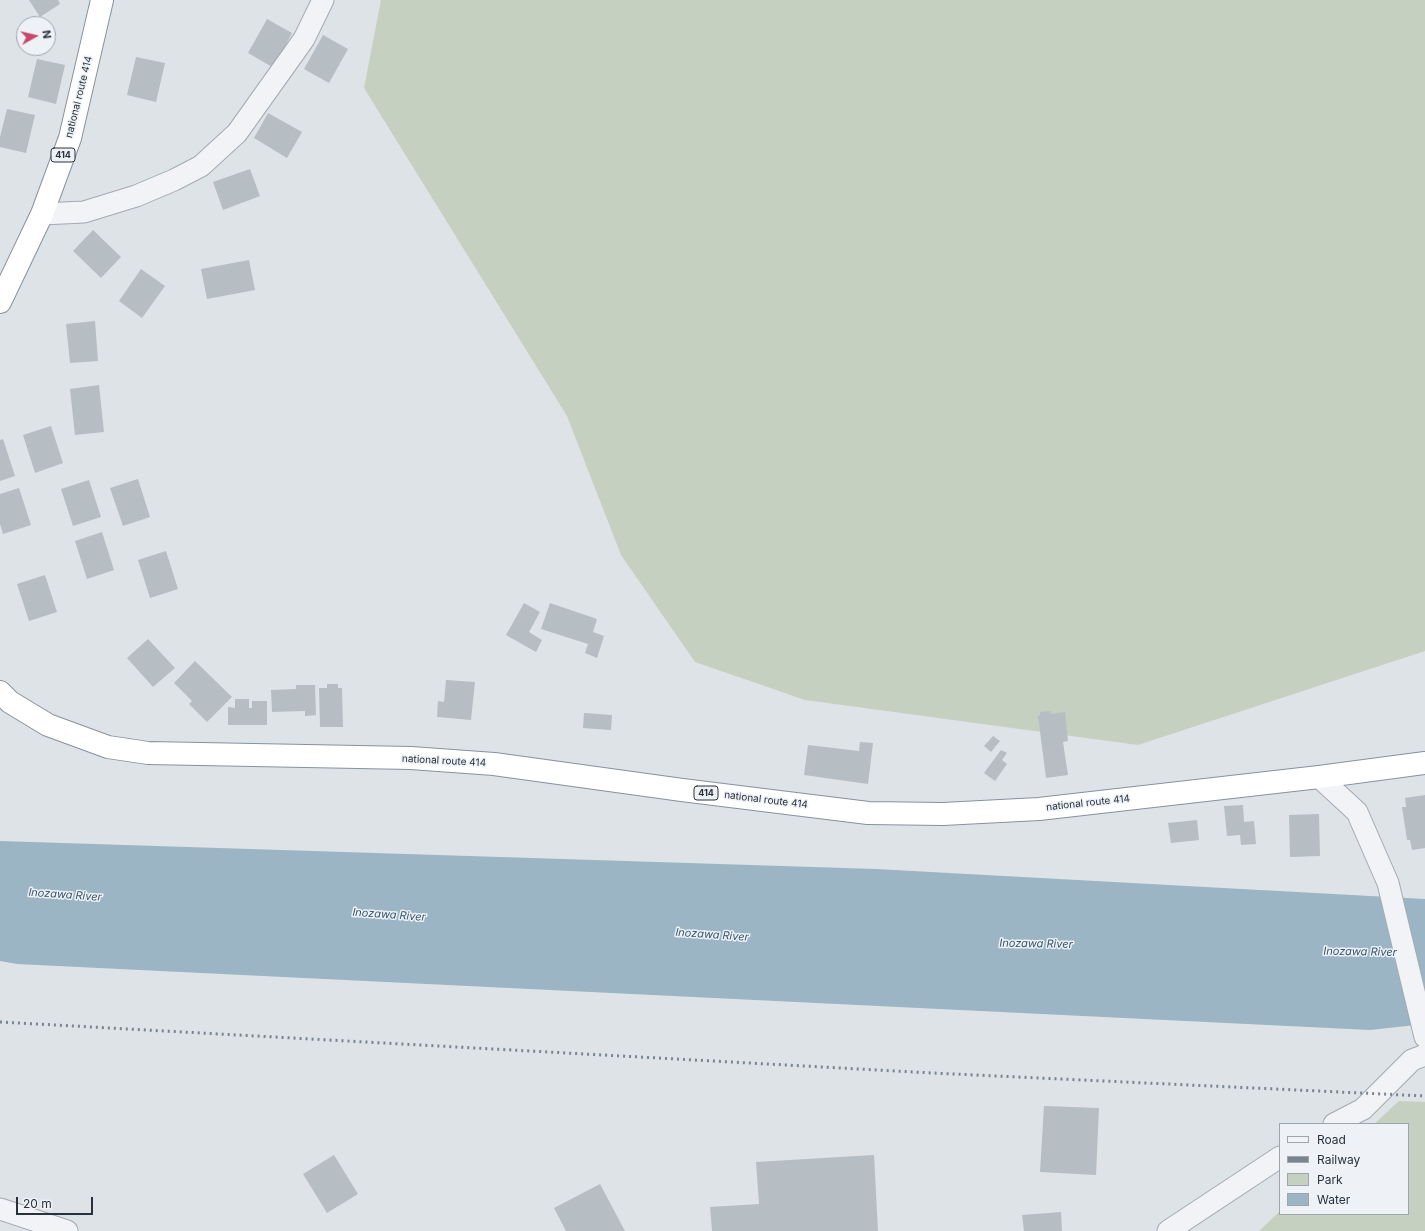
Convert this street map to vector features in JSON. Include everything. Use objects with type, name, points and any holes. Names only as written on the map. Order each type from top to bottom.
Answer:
[{"type":"highway","name":"national route 414","points":[[0,302],[42,214],[70,138],[102,0]]},
{"type":"highway","name":"national route 414","points":[[0,692],[10,702],[48,725],[108,747],[148,753],[411,758],[494,764],[682,790],[868,813],[943,814],[1039,809],[1319,777],[1425,763]]},
{"type":"street","points":[[42,214],[84,212],[121,201],[174,180],[201,166],[237,133],[304,39],[323,0]]},
{"type":"street","points":[[1319,777],[1358,812],[1388,883],[1424,1034]]},
{"type":"street","points":[[1336,1123],[1363,1109],[1412,1060],[1425,1055]]},
{"type":"street","points":[[1168,1231],[1279,1158]]},
{"type":"street","points":[[0,1209],[67,1231]]},
{"type":"green space","points":[[381,0],[1425,0],[1425,651],[1138,745],[805,700],[695,662],[621,555],[567,416],[364,88]]},
{"type":"green space","points":[[1399,1101],[1425,1102],[1425,1231],[1259,1231],[1279,1212],[1279,1215],[1409,1215],[1409,1123],[1375,1123]]},
{"type":"water","name":"Inozawa River","points":[[0,841],[876,869],[1425,899],[1425,1024],[1370,1030],[17,964],[0,961]]},
{"type":"building","points":[[29,0],[58,0],[60,4],[39,16]]},
{"type":"building","points":[[267,19],[292,33],[274,68],[248,53]]},
{"type":"building","points":[[323,35],[348,49],[329,83],[304,69]]},
{"type":"building","points":[[136,57],[165,63],[156,102],[127,95]]},
{"type":"building","points":[[37,59],[65,65],[56,104],[28,97]]},
{"type":"building","points":[[7,109],[35,115],[26,153],[0,147],[0,137]]},
{"type":"building","points":[[268,113],[302,132],[287,158],[254,138]]},
{"type":"building","points":[[250,169],[260,196],[223,210],[213,182]]},
{"type":"building","points":[[93,230],[121,257],[101,278],[73,251]]},
{"type":"building","points":[[249,260],[255,290],[207,299],[201,269]]},
{"type":"building","points":[[141,269],[165,286],[142,318],[119,301]]},
{"type":"building","points":[[95,321],[98,361],[70,363],[66,324]]},
{"type":"building","points":[[99,385],[104,432],[75,435],[70,389]]},
{"type":"building","points":[[51,426],[63,463],[35,473],[23,435]]},
{"type":"building","points":[[3,439],[15,476],[0,481],[0,440]]},
{"type":"building","points":[[138,479],[150,517],[123,526],[110,488]]},
{"type":"building","points":[[89,480],[101,517],[73,526],[61,489]]},
{"type":"building","points":[[19,488],[31,525],[3,534],[0,524],[0,494]]},
{"type":"building","points":[[102,532],[114,570],[87,579],[75,541]]},
{"type":"building","points":[[166,551],[178,589],[150,598],[138,560]]},
{"type":"building","points":[[45,575],[57,612],[29,621],[17,584]]},
{"type":"building","points":[[524,603],[540,612],[529,632],[542,640],[536,652],[506,635]]},
{"type":"building","points":[[550,603],[597,619],[593,632],[604,636],[597,658],[585,653],[588,644],[541,629]]},
{"type":"building","points":[[148,639],[175,668],[153,687],[127,658]]},
{"type":"building","points":[[195,661],[232,697],[207,722],[189,704],[192,701],[174,683]]},
{"type":"building","points":[[446,680],[475,682],[471,720],[437,717],[438,701],[444,702]]},
{"type":"building","points":[[327,684],[338,684],[338,688],[342,688],[343,727],[320,727],[319,688],[327,688]]},
{"type":"building","points":[[296,685],[315,685],[316,715],[305,716],[305,711],[272,712],[271,690],[296,689]]},
{"type":"building","points":[[235,699],[249,699],[249,708],[252,708],[252,701],[267,701],[267,725],[228,725],[228,707],[235,708]]},
{"type":"building","points":[[1051,711],[1051,714],[1065,712],[1068,741],[1063,742],[1068,775],[1046,778],[1038,716],[1040,715],[1040,712]]},
{"type":"building","points":[[584,713],[612,715],[611,730],[583,728]]},
{"type":"building","points":[[993,736],[1000,741],[991,752],[984,746]]},
{"type":"building","points":[[860,742],[873,743],[868,784],[804,775],[808,745],[859,751]]},
{"type":"building","points":[[1001,750],[1007,753],[1002,760],[1007,764],[995,781],[984,773]]},
{"type":"building","points":[[1425,795],[1425,848],[1412,850],[1410,840],[1407,840],[1402,807],[1406,807],[1405,798]]},
{"type":"building","points":[[1243,805],[1244,822],[1254,821],[1256,844],[1241,845],[1240,835],[1227,836],[1224,806]]},
{"type":"building","points":[[1319,814],[1320,856],[1290,857],[1289,815]]},
{"type":"building","points":[[1197,820],[1199,840],[1171,843],[1168,823]]},
{"type":"building","points":[[1044,1106],[1099,1108],[1096,1175],[1040,1172]]},
{"type":"building","points":[[334,1155],[358,1194],[327,1213],[303,1174]]},
{"type":"building","points":[[874,1155],[878,1231],[712,1231],[710,1207],[759,1204],[756,1162]]},
{"type":"building","points":[[600,1184],[625,1231],[566,1231],[554,1208]]},
{"type":"building","points":[[1061,1212],[1062,1231],[1024,1231],[1022,1215]]},
{"type":"railway","points":[[0,1022],[932,1073],[1425,1096]]}]
